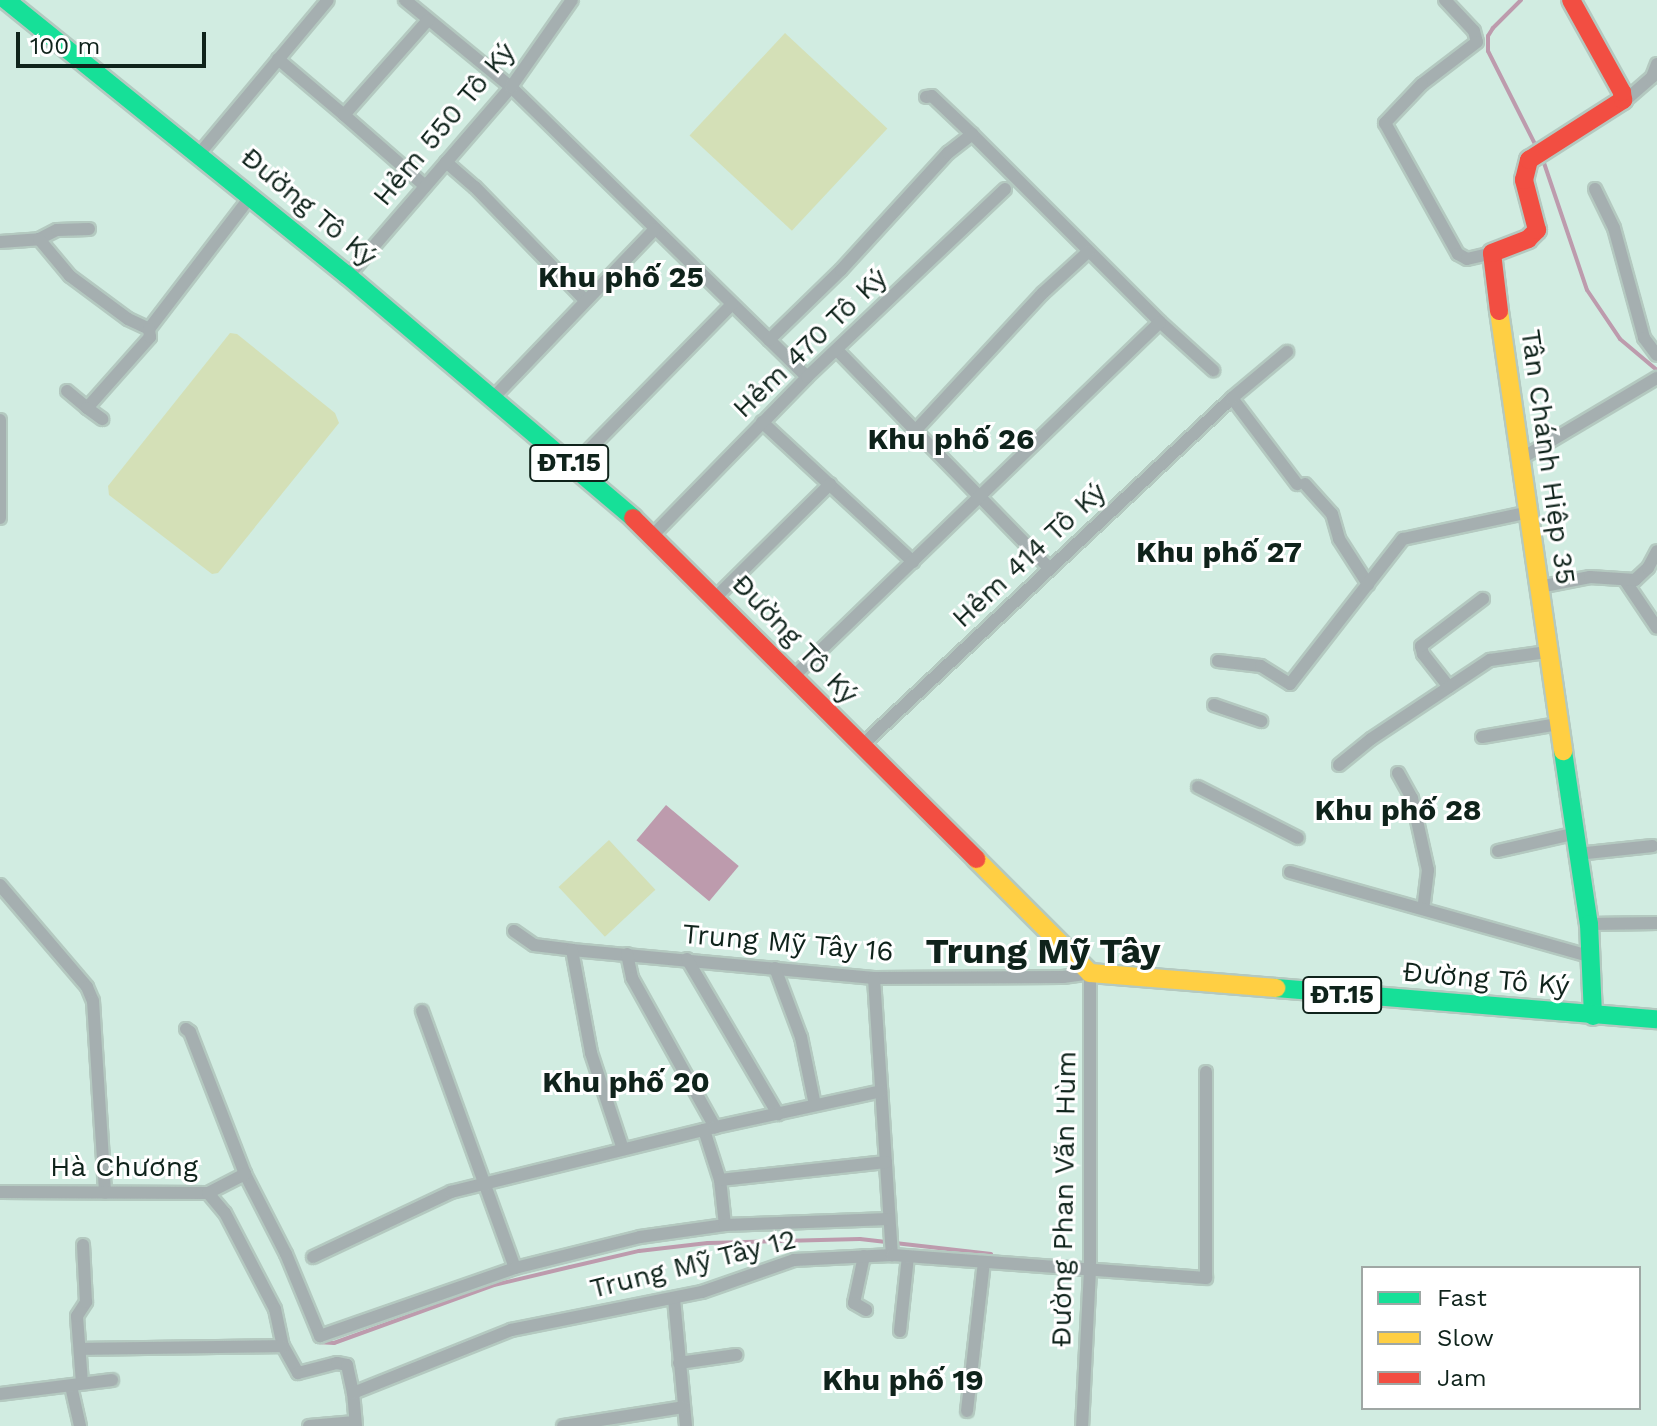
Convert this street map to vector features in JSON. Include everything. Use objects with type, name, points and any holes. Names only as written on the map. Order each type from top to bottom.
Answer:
[{"type":"main road","name":"Đường Tô Ký","points":[[6,0],[200,153],[653,535],[860,747],[1090,973],[1657,1019]]},
{"type":"main road","points":[[1492,253],[1536,233],[1538,226],[1523,173],[1541,151],[1620,105],[1622,92],[1571,0]]},
{"type":"main road","name":"Tân Chánh Hiệp 35","points":[[1492,253],[1503,350],[1522,458],[1573,834],[1589,924],[1593,1016]]},
{"type":"street","points":[[200,153],[328,0]]},
{"type":"street","points":[[405,0],[511,87],[807,377]]},
{"type":"street","name":"Hẻm 550 Tô Ký","points":[[348,276],[511,87],[572,0]]},
{"type":"street","points":[[1445,0],[1474,31],[1477,42],[1422,84],[1385,123],[1458,254],[1467,259],[1492,253]]},
{"type":"street","points":[[344,115],[428,20]]},
{"type":"street","points":[[278,59],[425,186]]},
{"type":"street","points":[[1620,105],[1655,80],[1657,64]]},
{"type":"street","points":[[926,97],[932,96],[972,134],[1160,322],[1213,370]]},
{"type":"street","points":[[769,340],[841,270],[948,153],[972,134]]},
{"type":"street","points":[[446,162],[475,187],[585,300]]},
{"type":"street","name":"Hẻm 470 Tô Ký","points":[[653,535],[807,377],[1005,189]]},
{"type":"street","points":[[1595,189],[1614,228],[1644,338],[1657,355]]},
{"type":"street","points":[[87,408],[150,337],[149,329],[251,196]]},
{"type":"street","points":[[0,242],[39,239],[57,230],[89,229]]},
{"type":"street","points":[[493,398],[655,229]]},
{"type":"street","points":[[39,239],[70,276],[128,319],[149,329]]},
{"type":"street","points":[[915,431],[1043,293],[1089,251]]},
{"type":"street","points":[[573,466],[732,304]]},
{"type":"street","points":[[794,676],[1160,322]]},
{"type":"street","points":[[837,350],[1049,568]]},
{"type":"street","name":"Hẻm 414 Tô Ký","points":[[860,747],[1232,398],[1287,352]]},
{"type":"street","points":[[1522,458],[1657,378]]},
{"type":"street","points":[[67,391],[102,419]]},
{"type":"street","points":[[1232,398],[1301,484],[1332,514],[1339,539],[1368,584]]},
{"type":"street","points":[[0,420],[0,518]]},
{"type":"street","points":[[762,422],[913,562]]},
{"type":"street","points":[[715,598],[830,484]]},
{"type":"street","points":[[1218,661],[1261,666],[1290,684],[1399,542],[1407,537],[1530,512]]},
{"type":"street","points":[[1539,587],[1597,577],[1626,582],[1642,575],[1657,551]]},
{"type":"street","points":[[1626,582],[1657,628]]},
{"type":"street","points":[[1449,687],[1423,654],[1421,646],[1483,599]]},
{"type":"street","points":[[1339,765],[1490,660],[1547,652]]},
{"type":"street","points":[[1214,705],[1261,721]]},
{"type":"street","points":[[1482,737],[1558,724]]},
{"type":"street","points":[[1398,773],[1412,798],[1428,870],[1423,908]]},
{"type":"street","points":[[1198,787],[1298,838]]},
{"type":"street","points":[[1498,851],[1573,834]]},
{"type":"street","points":[[1577,854],[1653,846]]},
{"type":"street","points":[[1290,872],[1592,957]]},
{"type":"street","points":[[0,885],[87,987],[93,1001],[105,1193]]},
{"type":"street","points":[[1589,924],[1657,923]]},
{"type":"street","name":"Trung Mỹ Tây 16","points":[[514,931],[534,945],[572,950],[874,978],[1063,977],[1090,973]]},
{"type":"street","points":[[572,950],[579,1003],[591,1053],[623,1149]]},
{"type":"street","points":[[627,954],[632,978],[710,1128],[725,1225]]},
{"type":"street","points":[[687,959],[778,1114]]},
{"type":"street","points":[[775,968],[801,1037],[815,1105]]},
{"type":"street","name":"Đường Phan Văn Hùm","points":[[1082,1426],[1090,1270],[1090,973]]},
{"type":"street","points":[[874,978],[892,1252]]},
{"type":"street","points":[[422,1011],[515,1268]]},
{"type":"street","points":[[186,1029],[190,1032],[245,1174],[286,1254],[320,1336],[515,1268],[640,1237],[725,1225],[889,1219]]},
{"type":"street","name":"Trung Mỹ Tây 12","points":[[353,1393],[511,1330],[674,1299],[794,1260],[892,1252],[908,1256],[1206,1278],[1206,1072]]},
{"type":"street","points":[[313,1257],[451,1192],[484,1182],[881,1091]]},
{"type":"street","points":[[720,1180],[886,1162]]},
{"type":"street","name":"Hà Chương","points":[[0,1192],[208,1193],[245,1174]]},
{"type":"street","points":[[208,1193],[225,1213],[275,1309],[283,1346],[298,1373],[337,1363],[347,1365],[356,1424],[309,1426]]},
{"type":"street","points":[[80,1426],[77,1313],[86,1302],[83,1245]]},
{"type":"street","points":[[864,1256],[854,1303],[866,1310]]},
{"type":"street","points":[[900,1331],[908,1256]]},
{"type":"street","points":[[967,1411],[984,1262]]},
{"type":"street","points":[[674,1299],[686,1426]]},
{"type":"street","points":[[80,1349],[283,1346]]},
{"type":"street","points":[[679,1363],[736,1355]]},
{"type":"street","points":[[0,1394],[112,1380]]},
{"type":"street","points":[[563,1426],[684,1407]]},
{"type":"green space","points":[[785,33],[887,128],[792,231],[690,135]]},
{"type":"green space","points":[[230,333],[237,334],[335,413],[339,423],[218,573],[212,574],[109,495],[108,486]]},
{"type":"green space","points":[[609,840],[655,890],[605,937],[559,887]]},
{"type":"shaded area","points":[[666,805],[739,866],[709,901],[636,840]]},
{"type":"waterway","points":[[1521,0],[1493,28],[1488,36],[1488,51],[1537,148]]},
{"type":"waterway","points":[[1543,160],[1587,290],[1620,339],[1657,370]]},
{"type":"waterway","points":[[315,1338],[317,1342],[334,1343],[494,1285],[639,1251],[708,1243],[860,1239],[991,1254]]},
{"type":"traffic: fast","points":[[6,0],[348,276],[633,518]]},
{"type":"traffic: fast","points":[[1563,751],[1589,924],[1593,1016]]},
{"type":"traffic: fast","points":[[1276,988],[1657,1019]]},
{"type":"traffic: slow","points":[[1499,311],[1563,751]]},
{"type":"traffic: slow","points":[[976,859],[1090,973],[1276,988]]},
{"type":"traffic: jam","points":[[1499,311],[1492,253],[1528,239],[1537,230],[1524,180],[1529,160],[1623,100],[1622,92],[1571,0]]},
{"type":"traffic: jam","points":[[633,518],[976,859]]},
{"type":"district","name":"Khu phố 25","points":[[621,277]]},
{"type":"district","name":"Khu phố 26","points":[[951,439]]},
{"type":"district","name":"Khu phố 27","points":[[1219,552]]},
{"type":"district","name":"Khu phố 28","points":[[1398,810]]},
{"type":"district","name":"Trung Mỹ Tây","points":[[1043,952]]},
{"type":"district","name":"Khu phố 20","points":[[626,1082]]},
{"type":"district","name":"Khu phố 19","points":[[903,1380]]}]
